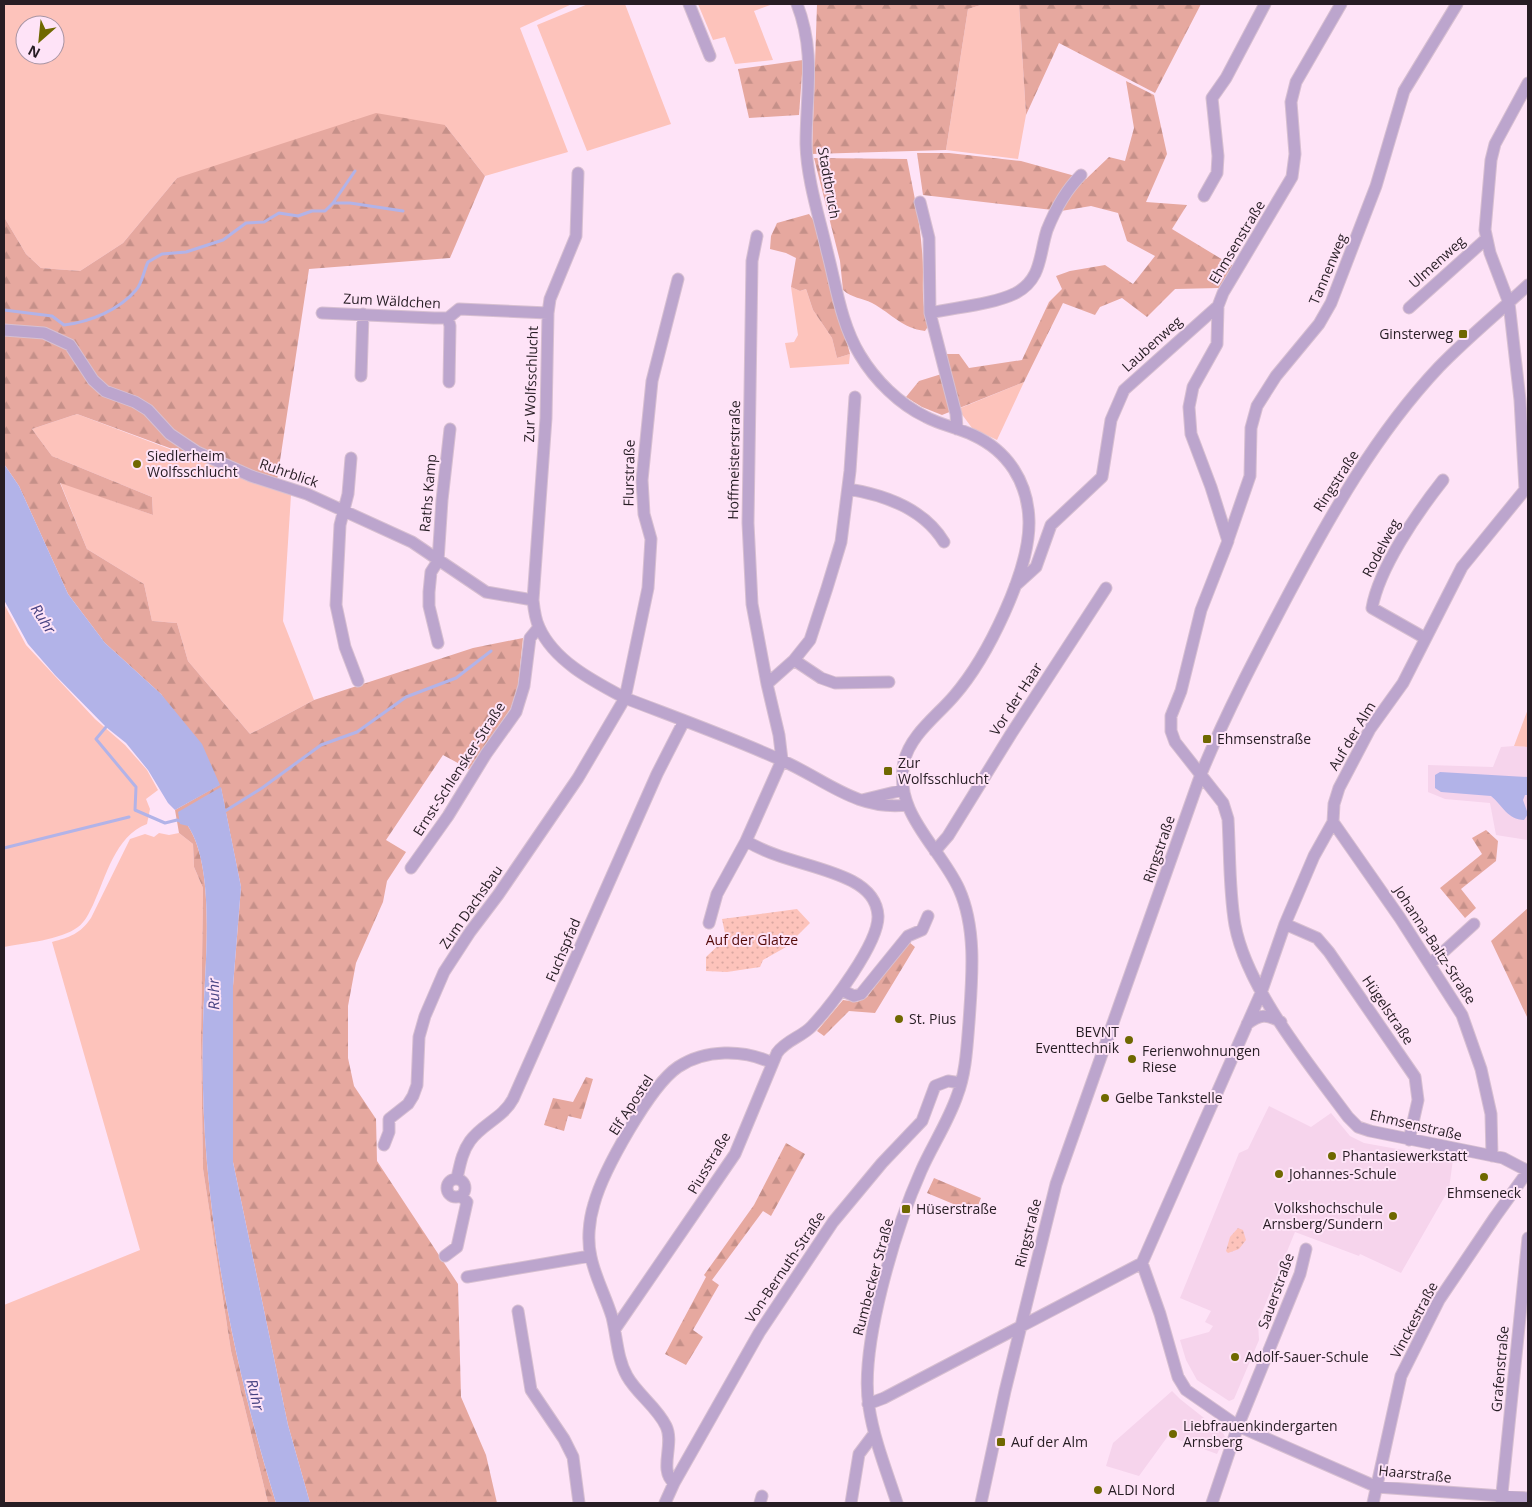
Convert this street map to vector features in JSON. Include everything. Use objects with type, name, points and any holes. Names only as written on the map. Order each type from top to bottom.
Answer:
[{"type":"street","points":[[689,4],[710,56]]},
{"type":"street","name":"Stadtbruch","points":[[797,4],[809,42],[806,143],[809,175],[844,319],[853,343],[865,362]]},
{"type":"street","points":[[1204,196],[1217,173],[1218,156],[1212,98],[1226,78],[1265,4]]},
{"type":"street","name":"Ehmsenstraße","points":[[1341,4],[1296,82],[1291,102],[1295,154],[1292,177],[1227,286],[1218,306],[1218,340],[1193,387],[1190,399],[1189,418],[1191,434],[1211,487],[1228,541],[1201,610],[1181,691],[1171,716],[1171,731],[1175,742],[1182,752],[1223,803],[1228,819],[1235,926],[1246,962],[1261,993],[1342,1109],[1358,1127],[1410,1140],[1503,1158],[1528,1171]]},
{"type":"street","name":"Tannenweg","points":[[1228,541],[1250,476],[1251,428],[1257,406],[1276,376],[1319,324],[1331,303],[1370,203],[1404,91],[1457,4]]},
{"type":"street","points":[[1527,488],[1520,400],[1509,303],[1486,239],[1491,160],[1495,144],[1528,83]]},
{"type":"street","name":"Zur Wolfsschlucht","points":[[533,600],[546,418],[548,313],[550,299],[576,236],[578,173]]},
{"type":"street","points":[[930,313],[1000,298],[1016,293],[1030,283],[1039,270],[1050,224],[1066,192],[1081,175]]},
{"type":"street","points":[[920,202],[929,238],[930,313],[956,414],[957,429]]},
{"type":"street","name":"Hoffmeisterstraße","points":[[757,236],[752,261],[748,523],[752,604],[779,735],[782,760]]},
{"type":"street","name":"Ulmenweg","points":[[1409,308],[1486,239]]},
{"type":"street","name":"Flurstraße","points":[[625,698],[648,588],[651,538],[644,514],[642,480],[652,380],[678,279]]},
{"type":"street","name":"Ringstraße","points":[[981,1503],[1021,1326],[1056,1184],[1201,774],[1237,693],[1338,503],[1378,444],[1440,367],[1528,285]]},
{"type":"street","name":"Laubenweg","points":[[1015,586],[1036,567],[1051,525],[1102,477],[1111,420],[1124,390],[1218,306]]},
{"type":"street","name":"Zum Wäldchen","points":[[322,312],[448,318],[459,310],[548,313]]},
{"type":"street","points":[[361,376],[363,314]]},
{"type":"street","points":[[448,318],[450,326],[449,382]]},
{"type":"street","name":"Ruhrblick","points":[[4,330],[44,333],[70,345],[92,380],[105,391],[135,402],[148,410],[170,434],[197,452],[251,476],[307,494],[412,542],[486,592],[533,600]]},
{"type":"street","name":"Rumbecker Straße","points":[[865,362],[887,389],[909,407],[926,417],[973,435],[1002,454],[1013,466],[1026,494],[1028,534],[1024,561],[1015,586],[972,670],[955,695],[909,748],[904,764],[903,790],[908,805],[958,888],[970,936],[969,1023],[961,1083],[952,1109],[915,1186],[894,1248],[871,1337],[868,1364],[868,1404],[874,1434],[897,1503]]},
{"type":"street","points":[[767,684],[794,660],[810,640],[827,588],[841,542],[848,489],[856,397]]},
{"type":"street","name":"Raths Kamp","points":[[438,643],[429,606],[430,572],[438,561],[442,500],[450,429]]},
{"type":"street","points":[[351,458],[348,494],[340,525],[336,605],[345,647],[358,681]]},
{"type":"street","name":"Rodelweg","points":[[1425,638],[1372,608],[1374,592],[1397,549],[1419,510],[1443,480]]},
{"type":"street","name":"Auf der Alm","points":[[1142,1263],[1261,993],[1285,924],[1314,856],[1333,822],[1334,804],[1339,788],[1370,729],[1403,683],[1462,567],[1527,488]]},
{"type":"street","points":[[848,489],[865,492],[913,510],[936,528],[944,542]]},
{"type":"street","name":"Vor der Haar","points":[[935,851],[948,836],[1011,734],[1106,588]]},
{"type":"street","points":[[533,600],[539,627],[552,648],[570,665],[625,698],[782,760],[828,786],[862,800],[884,806],[908,805]]},
{"type":"street","name":"Ernst-Schlensker-Straße","points":[[411,868],[448,816],[486,754],[516,712],[524,686],[530,638],[539,627]]},
{"type":"street","points":[[794,660],[821,678],[835,682],[889,682]]},
{"type":"street","name":"Zum Dachsbau","points":[[384,1145],[389,1132],[389,1120],[408,1104],[417,1086],[419,1037],[424,1016],[444,972],[470,932],[504,888],[578,778],[625,698]]},
{"type":"street","name":"Fuchspfad","points":[[445,1256],[458,1247],[467,1202],[461,1196],[452,1196],[446,1189],[449,1181],[457,1178],[460,1160],[471,1139],[500,1116],[513,1099],[657,774],[684,721]]},
{"type":"street","points":[[709,923],[717,894],[746,841],[782,760]]},
{"type":"street","points":[[862,800],[903,790]]},
{"type":"street","name":"Johanna-Baltz-Straße","points":[[1333,822],[1396,911],[1462,1015],[1481,1069],[1491,1114],[1492,1156]]},
{"type":"street","name":"Piusstraße","points":[[615,1329],[735,1154],[772,1063],[782,1046],[812,1026],[841,990],[862,957],[877,922],[876,908],[871,895],[860,886],[843,877],[774,856],[746,841]]},
{"type":"street","points":[[841,990],[854,996],[861,994],[908,936],[922,930],[928,916]]},
{"type":"street","name":"Hügelstraße","points":[[1285,924],[1316,938],[1329,952],[1415,1077],[1418,1100],[1410,1140]]},
{"type":"street","points":[[1430,964],[1474,924]]},
{"type":"street","points":[[1247,1024],[1255,1017],[1264,1015],[1281,1022]]},
{"type":"street","name":"Elf Apostel","points":[[674,1483],[669,1478],[667,1471],[669,1440],[667,1427],[628,1377],[619,1355],[615,1329],[590,1256],[592,1218],[598,1192],[634,1123],[663,1081],[686,1063],[721,1054],[746,1054],[772,1063]]},
{"type":"street","name":"Von-Bernuth-Straße","points":[[665,1503],[674,1483],[759,1333],[822,1237],[882,1162],[922,1121],[935,1086],[948,1081],[961,1083]]},
{"type":"street","name":"Vinckestraße","points":[[1372,1503],[1401,1376],[1439,1300],[1509,1195],[1528,1171]]},
{"type":"street","name":"Grafenstraße","points":[[1502,1500],[1528,1238]]},
{"type":"street","name":"Sauerstraße","points":[[1212,1503],[1238,1426],[1300,1274],[1306,1249]]},
{"type":"street","points":[[467,1276],[590,1256]]},
{"type":"street","points":[[868,1404],[884,1398],[1142,1263]]},
{"type":"street","name":"Haarstraße","points":[[1142,1263],[1160,1314],[1178,1377],[1186,1390],[1238,1426],[1377,1487],[1502,1500],[1528,1498]]},
{"type":"street","points":[[518,1311],[531,1390],[564,1439],[573,1457],[579,1503]]},
{"type":"street","points":[[851,1503],[859,1454],[874,1434]]},
{"type":"shaded area","points":[[1501,747],[1528,747],[1528,840],[1496,835],[1490,803],[1445,799],[1428,792],[1428,765],[1493,767]]},
{"type":"shaded area","points":[[1269,1106],[1311,1127],[1331,1113],[1350,1136],[1364,1143],[1453,1159],[1449,1189],[1401,1273],[1360,1254],[1359,1256],[1295,1232],[1258,1322],[1259,1340],[1234,1399],[1229,1401],[1197,1380],[1186,1360],[1180,1340],[1209,1332],[1213,1326],[1205,1322],[1211,1311],[1180,1298],[1239,1153],[1248,1149]]},
{"type":"shaded area","name":"Liebfrauenkindergarten Arnsberg","points":[[1172,1391],[1223,1433],[1225,1437],[1217,1454],[1168,1436],[1139,1476],[1106,1466],[1113,1443]]},
{"type":"green space","points":[[4,4],[572,4],[520,28],[568,152],[485,176],[445,125],[177,178],[123,243],[80,271],[41,268],[26,254],[4,217]]},
{"type":"green space","points":[[588,4],[625,4],[671,124],[587,151],[537,25]]},
{"type":"green space","points":[[698,4],[773,4],[754,11],[773,60],[735,64],[725,37],[713,40]]},
{"type":"green space","points":[[817,4],[984,4],[968,9],[946,150],[812,154]]},
{"type":"green space","points":[[984,4],[1019,4],[1026,115],[1018,159],[946,150],[968,9]]},
{"type":"green space","points":[[1019,4],[1201,4],[1155,93],[1059,43],[1026,115]]},
{"type":"green space","points":[[803,60],[799,115],[749,118],[738,69]]},
{"type":"green space","points":[[1126,81],[1154,95],[1167,154],[1146,202],[1187,205],[1172,229],[1233,266],[1219,288],[1175,289],[1147,317],[1122,298],[1100,307],[1095,315],[1063,303],[1024,382],[942,415],[922,407],[906,397],[919,381],[948,372],[945,354],[959,354],[969,368],[1022,360],[1049,302],[1062,289],[1056,276],[1070,271],[1105,265],[1133,284],[1155,256],[1127,241],[1118,213],[1091,206],[1061,211],[923,195],[917,153],[949,153],[1021,161],[1086,179],[1109,157],[1125,161],[1134,128]]},
{"type":"green space","points":[[376,113],[445,125],[485,176],[450,258],[309,269],[276,487],[77,414],[32,429],[52,456],[152,497],[153,515],[60,483],[87,549],[144,584],[152,621],[177,623],[188,661],[250,734],[314,700],[473,648],[523,638],[518,686],[511,708],[469,769],[443,755],[386,840],[406,852],[387,881],[383,902],[356,963],[348,1006],[348,1058],[354,1086],[376,1119],[377,1161],[458,1284],[461,1397],[486,1455],[497,1503],[310,1503],[288,1425],[233,1162],[233,986],[241,887],[221,788],[188,826],[197,845],[203,868],[206,894],[207,922],[203,1060],[206,1146],[211,1206],[232,1335],[252,1420],[276,1503],[268,1503],[231,1351],[203,1169],[201,1040],[203,888],[194,867],[193,844],[179,833],[175,810],[219,785],[161,694],[105,643],[68,594],[19,486],[4,464],[4,217],[26,254],[41,268],[80,271],[123,243],[177,178]]},
{"type":"green space","points":[[814,158],[907,159],[921,239],[923,298],[929,325],[925,331],[903,324],[872,303],[846,293],[843,290],[840,261]]},
{"type":"green space","points":[[809,214],[814,221],[850,354],[837,358],[832,338],[813,310],[806,289],[800,291],[791,287],[796,258],[770,249],[771,236],[777,223]]},
{"type":"green space","points":[[791,287],[800,291],[806,289],[813,310],[832,338],[837,358],[850,354],[849,364],[790,368],[785,343],[794,342],[798,335]]},
{"type":"green space","points":[[1024,382],[997,440],[972,428],[958,409]]},
{"type":"green space","points":[[77,414],[291,495],[283,621],[314,700],[250,734],[188,661],[177,623],[152,621],[144,584],[87,549],[60,482],[153,515],[152,497],[52,456],[32,429]]},
{"type":"green space","points":[[4,604],[26,645],[95,719],[125,745],[147,770],[158,790],[146,799],[150,809],[147,824],[136,830],[119,848],[107,870],[87,917],[80,925],[71,931],[52,938],[4,947]]},
{"type":"green space","points":[[1528,709],[1528,747],[1514,746]]},
{"type":"green space","points":[[1486,830],[1498,841],[1496,861],[1461,889],[1476,908],[1465,918],[1440,888],[1482,854],[1472,838]]},
{"type":"green space","points":[[159,833],[169,835],[179,833],[193,844],[194,867],[203,888],[201,1040],[203,1169],[231,1351],[268,1503],[4,1503],[4,1305],[140,1250],[52,942],[74,934],[83,928],[91,918],[130,839],[145,834],[154,837]]},
{"type":"green space","points":[[1528,908],[1528,1019],[1491,941]]},
{"type":"green space","name":"Auf der Glatze","points":[[797,909],[810,923],[786,947],[763,960],[760,967],[727,972],[706,971],[706,957],[726,938],[722,919]]},
{"type":"green space","points":[[909,942],[915,947],[875,1013],[849,1011],[824,1036],[817,1031],[843,1000],[857,1002],[867,997]]},
{"type":"green space","points":[[586,1077],[593,1079],[581,1119],[568,1116],[564,1131],[544,1125],[553,1098],[573,1102]]},
{"type":"green space","points":[[786,1143],[805,1154],[771,1216],[763,1211],[712,1280],[719,1285],[693,1330],[703,1337],[686,1365],[665,1354],[706,1277],[704,1275],[754,1205]]},
{"type":"green space","points":[[934,1178],[981,1198],[975,1213],[927,1193]]},
{"type":"green space","points":[[1238,1228],[1243,1230],[1246,1240],[1239,1249],[1228,1253],[1226,1251],[1230,1237]]},
{"type":"water","name":"Ruhr","points":[[4,464],[19,486],[68,594],[105,643],[161,694],[202,744],[220,785],[175,810],[168,803],[148,770],[126,743],[106,727],[55,675],[28,644],[4,600]]},
{"type":"water","points":[[1440,772],[1528,777],[1528,795],[1525,795],[1523,800],[1528,814],[1524,820],[1514,818],[1491,796],[1441,792],[1435,788],[1435,775]]},
{"type":"water","name":"Ruhr","points":[[221,787],[241,887],[233,986],[233,1162],[288,1425],[310,1503],[276,1503],[252,1420],[232,1335],[211,1206],[203,1077],[206,894],[203,868],[197,845],[188,826],[180,824],[178,812]]},
{"type":"waterway","points":[[333,203],[355,171]]},
{"type":"waterway","points":[[4,310],[52,316],[64,325],[84,321],[113,309],[129,297],[140,284],[148,262],[162,254],[186,252],[223,240],[246,223],[264,222],[279,213],[298,216],[312,211],[325,211],[333,203],[350,203],[403,211]]},
{"type":"waterway","points":[[222,813],[262,788],[321,745],[357,732],[406,697],[456,678],[491,651]]},
{"type":"waterway","points":[[106,727],[96,739],[136,787],[135,810],[165,823],[177,820],[183,822]]},
{"type":"waterway","points":[[4,848],[129,817]]},
{"type":"place","name":"Ginsterweg","points":[[1463,334]]},
{"type":"place","name":"Siedlerheim Wolfsschlucht","points":[[137,464]]},
{"type":"place","name":"Ehmsenstraße","points":[[1207,739]]},
{"type":"place","name":"Zur Wolfsschlucht","points":[[888,771]]},
{"type":"place","name":"St. Pius","points":[[899,1019]]},
{"type":"place","name":"BEVNT Eventtechnik","points":[[1129,1040]]},
{"type":"place","name":"Ferienwohnungen Riese","points":[[1132,1059]]},
{"type":"place","name":"Gelbe Tankstelle","points":[[1105,1098]]},
{"type":"place","name":"Phantasiewerkstatt","points":[[1332,1156]]},
{"type":"place","name":"Johannes-Schule","points":[[1279,1174]]},
{"type":"place","name":"Ehmseneck","points":[[1484,1177]]},
{"type":"place","name":"Hüserstraße","points":[[906,1209]]},
{"type":"place","name":"Volkshochschule Arnsberg/Sundern","points":[[1393,1216]]},
{"type":"place","name":"Adolf-Sauer-Schule","points":[[1235,1357]]},
{"type":"place","name":"Liebfrauenkindergarten Arnsberg","points":[[1173,1434]]},
{"type":"place","name":"Auf der Alm","points":[[1001,1442]]},
{"type":"place","name":"ALDI Nord","points":[[1098,1490]]}]
